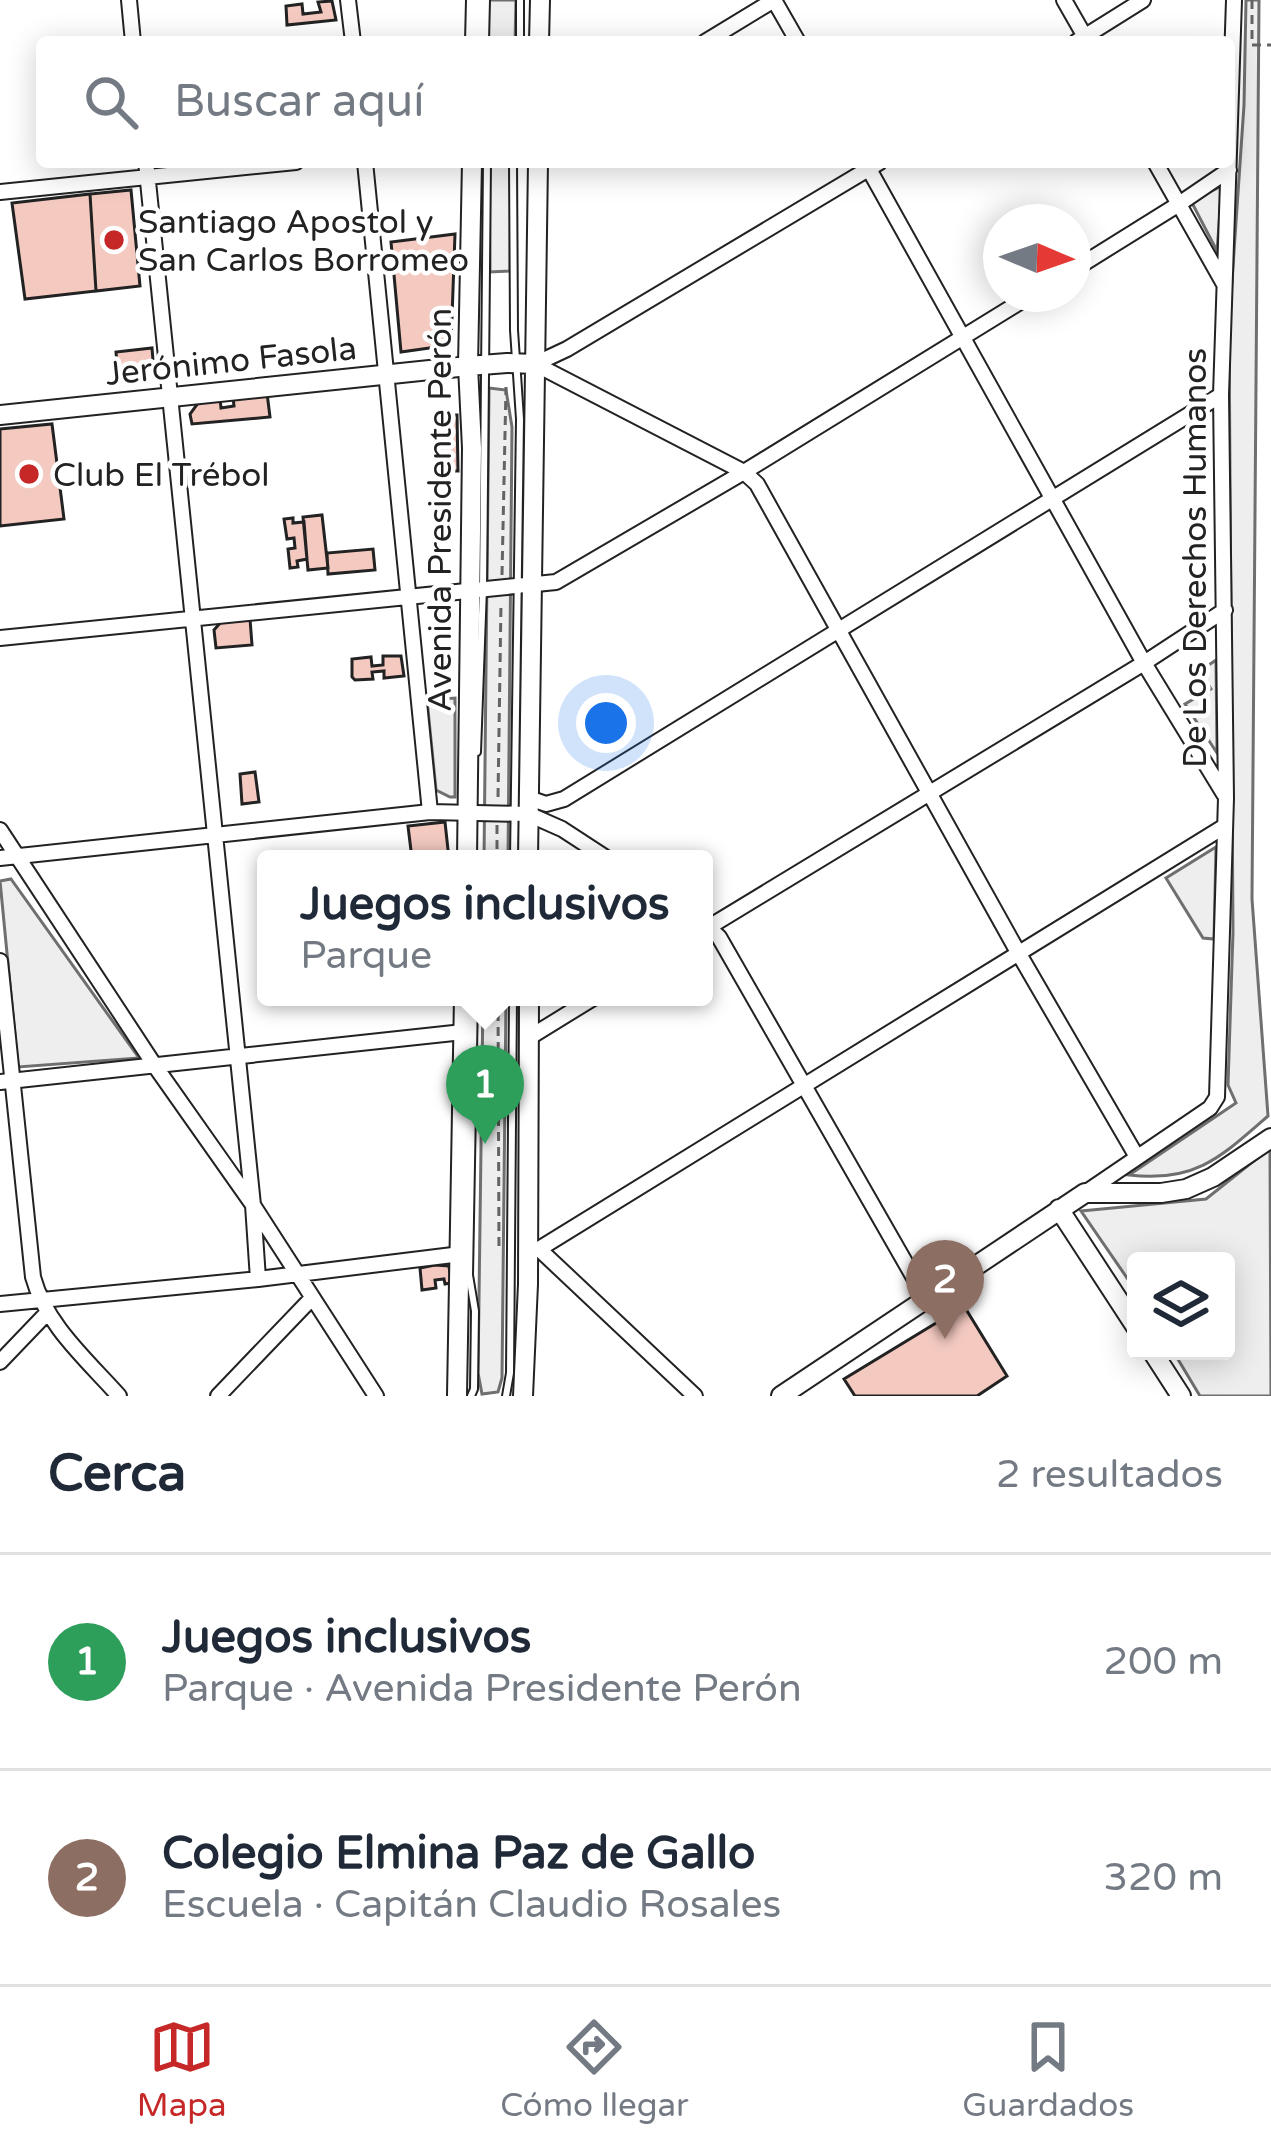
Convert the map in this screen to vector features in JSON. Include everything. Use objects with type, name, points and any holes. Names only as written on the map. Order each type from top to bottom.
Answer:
[{"type":"main road","points":[[475,36],[476,0]]},
{"type":"main road","points":[[539,36],[540,0]]},
{"type":"main road","name":"Avenida Presidente Perón","points":[[471,850],[476,589],[472,168]]},
{"type":"main road","points":[[528,850],[517,586],[519,364],[537,168]]},
{"type":"main road","name":"Jerónimo Fasola","points":[[0,415],[519,364]]},
{"type":"main road","points":[[457,1396],[464,1006]]},
{"type":"main road","points":[[523,1396],[534,1249],[530,1006]]},
{"type":"main road","points":[[781,1396],[1085,1193],[1186,1189],[1271,1138]]},
{"type":"main road","points":[[1059,1209],[1127,1313]]},
{"type":"main road","points":[[1158,1360],[1181,1396]]},
{"type":"street","points":[[129,0],[132,36]]},
{"type":"street","points":[[348,0],[352,36]]},
{"type":"street","points":[[715,36],[774,0],[795,36]]},
{"type":"street","points":[[1064,0],[1081,36]]},
{"type":"street","points":[[1089,36],[1143,0]]},
{"type":"street","name":"De Los Derechos Humanos","points":[[1233,36],[1234,0]]},
{"type":"street","points":[[366,168],[430,812]]},
{"type":"street","points":[[519,364],[567,349],[864,168]]},
{"type":"street","points":[[873,168],[1144,663],[1226,798]]},
{"type":"street","points":[[1158,168],[1224,284]]},
{"type":"street","points":[[0,192],[147,169],[258,1279]]},
{"type":"street","points":[[1091,259],[1229,170]]},
{"type":"street","name":"De Los Derechos Humanos","points":[[1137,1157],[1206,1111],[1218,1088],[1226,798],[1221,395],[1229,170]]},
{"type":"street","points":[[0,638],[565,578],[1004,312]]},
{"type":"street","points":[[519,364],[744,472],[757,484],[1137,1157],[1085,1193]]},
{"type":"street","points":[[8,857],[430,812],[497,812],[564,799],[1221,395]]},
{"type":"street","points":[[713,922],[1225,610]]},
{"type":"street","points":[[562,829],[564,799]]},
{"type":"street","points":[[524,808],[594,850]]},
{"type":"street","points":[[695,1396],[534,1249],[1225,826]]},
{"type":"street","points":[[0,830],[8,857],[253,1205],[376,1396]]},
{"type":"street","points":[[713,932],[925,1297]]},
{"type":"street","points":[[0,961],[6,1081],[33,1276],[43,1307],[119,1396]]},
{"type":"street","points":[[530,1037],[580,1006]]},
{"type":"street","points":[[6,1081],[463,1032]]},
{"type":"street","points":[[0,1304],[43,1307],[461,1255]]},
{"type":"street","points":[[218,1396],[311,1299]]},
{"type":"street","points":[[0,1362],[43,1307]]},
{"type":"lane","points":[[485,0],[485,36]]},
{"type":"lane","points":[[520,0],[520,36]]},
{"type":"lane","points":[[476,366],[487,168]]},
{"type":"lane","points":[[513,168],[519,364]]},
{"type":"lane","points":[[516,850],[524,808]]},
{"type":"lane","points":[[471,1396],[475,1389],[470,1275],[474,1006]]},
{"type":"lane","points":[[506,1396],[513,1006]]},
{"type":"path","points":[[1252,0],[1252,45],[1271,45]]},
{"type":"path","points":[[497,850],[517,586],[519,364]]},
{"type":"path","points":[[498,1006],[499,1254]]},
{"type":"shaded area","points":[[488,0],[516,0],[515,36],[487,36]]},
{"type":"shaded area","points":[[1246,0],[1259,0],[1252,899],[1268,1116],[1221,1155],[1190,1171],[1129,1175],[1236,1103],[1228,1085],[1233,932],[1229,325]]},
{"type":"shaded area","points":[[489,168],[511,168],[510,271],[490,272]]},
{"type":"shaded area","points":[[1222,186],[1217,251],[1191,201]]},
{"type":"shaded area","points":[[489,388],[506,390],[512,427],[508,850],[484,850]]},
{"type":"shaded area","points":[[1216,660],[1217,753],[1185,704],[1211,689],[1200,671]]},
{"type":"shaded area","points":[[455,698],[455,797],[450,797],[436,790],[427,700]]},
{"type":"shaded area","points":[[1216,847],[1214,939],[1203,938],[1166,878]]},
{"type":"shaded area","points":[[11,879],[139,1058],[18,1067],[0,881]]},
{"type":"shaded area","points":[[483,1006],[506,1006],[502,1378],[498,1392],[482,1394],[478,1373]]},
{"type":"shaded area","points":[[1270,1148],[1271,1396],[1200,1396],[1178,1360],[1235,1360],[1235,1252],[1127,1252],[1127,1278],[1081,1211],[1206,1199]]},
{"type":"building","points":[[332,1],[336,20],[287,25],[286,6],[302,4],[303,14],[321,12],[318,2]]},
{"type":"building","name":"Santiago Apostol y San Carlos Borromeo","points":[[131,190],[140,286],[96,291],[90,194]]},
{"type":"building","points":[[90,194],[96,291],[25,299],[12,203]]},
{"type":"building","points":[[455,234],[451,345],[401,352],[391,242]]},
{"type":"building","points":[[152,348],[154,373],[118,376],[116,352]]},
{"type":"building","points":[[267,393],[270,417],[192,424],[190,414],[198,403],[220,398],[221,408],[234,406],[233,397]]},
{"type":"building","points":[[449,415],[457,415],[458,471],[441,467],[441,446],[448,447],[449,434],[442,434],[442,423],[448,423]]},
{"type":"building","name":"Club El Trébol","points":[[52,424],[64,519],[0,526],[0,429]]},
{"type":"building","points":[[322,515],[328,568],[308,570],[303,517]]},
{"type":"building","points":[[293,518],[293,523],[304,522],[307,559],[290,568],[288,549],[295,548],[294,538],[287,539],[284,519]]},
{"type":"building","points":[[373,549],[375,570],[328,574],[327,553]]},
{"type":"building","points":[[250,619],[252,645],[216,648],[214,630],[221,622]]},
{"type":"building","points":[[383,656],[401,656],[404,676],[384,678],[384,671],[372,672],[373,679],[352,677],[352,659],[371,657],[372,666],[383,665]]},
{"type":"building","points":[[255,772],[259,802],[242,804],[240,774]]},
{"type":"building","points":[[445,822],[448,850],[411,850],[408,826]]},
{"type":"building","points":[[449,1266],[451,1283],[435,1280],[436,1288],[422,1290],[420,1268]]},
{"type":"building","points":[[964,1306],[1007,1376],[977,1396],[855,1396],[844,1379]]},
{"type":"place","name":"Santiago Apostol y San Carlos Borromeo","points":[[114,240]]},
{"type":"place","name":"Club El Trébol","points":[[29,474]]},
{"type":"place","name":"Juegos inclusivos","points":[[485,1144]]},
{"type":"place","name":"Colegio Elmina Paz de Gallo","points":[[945,1339]]}]
